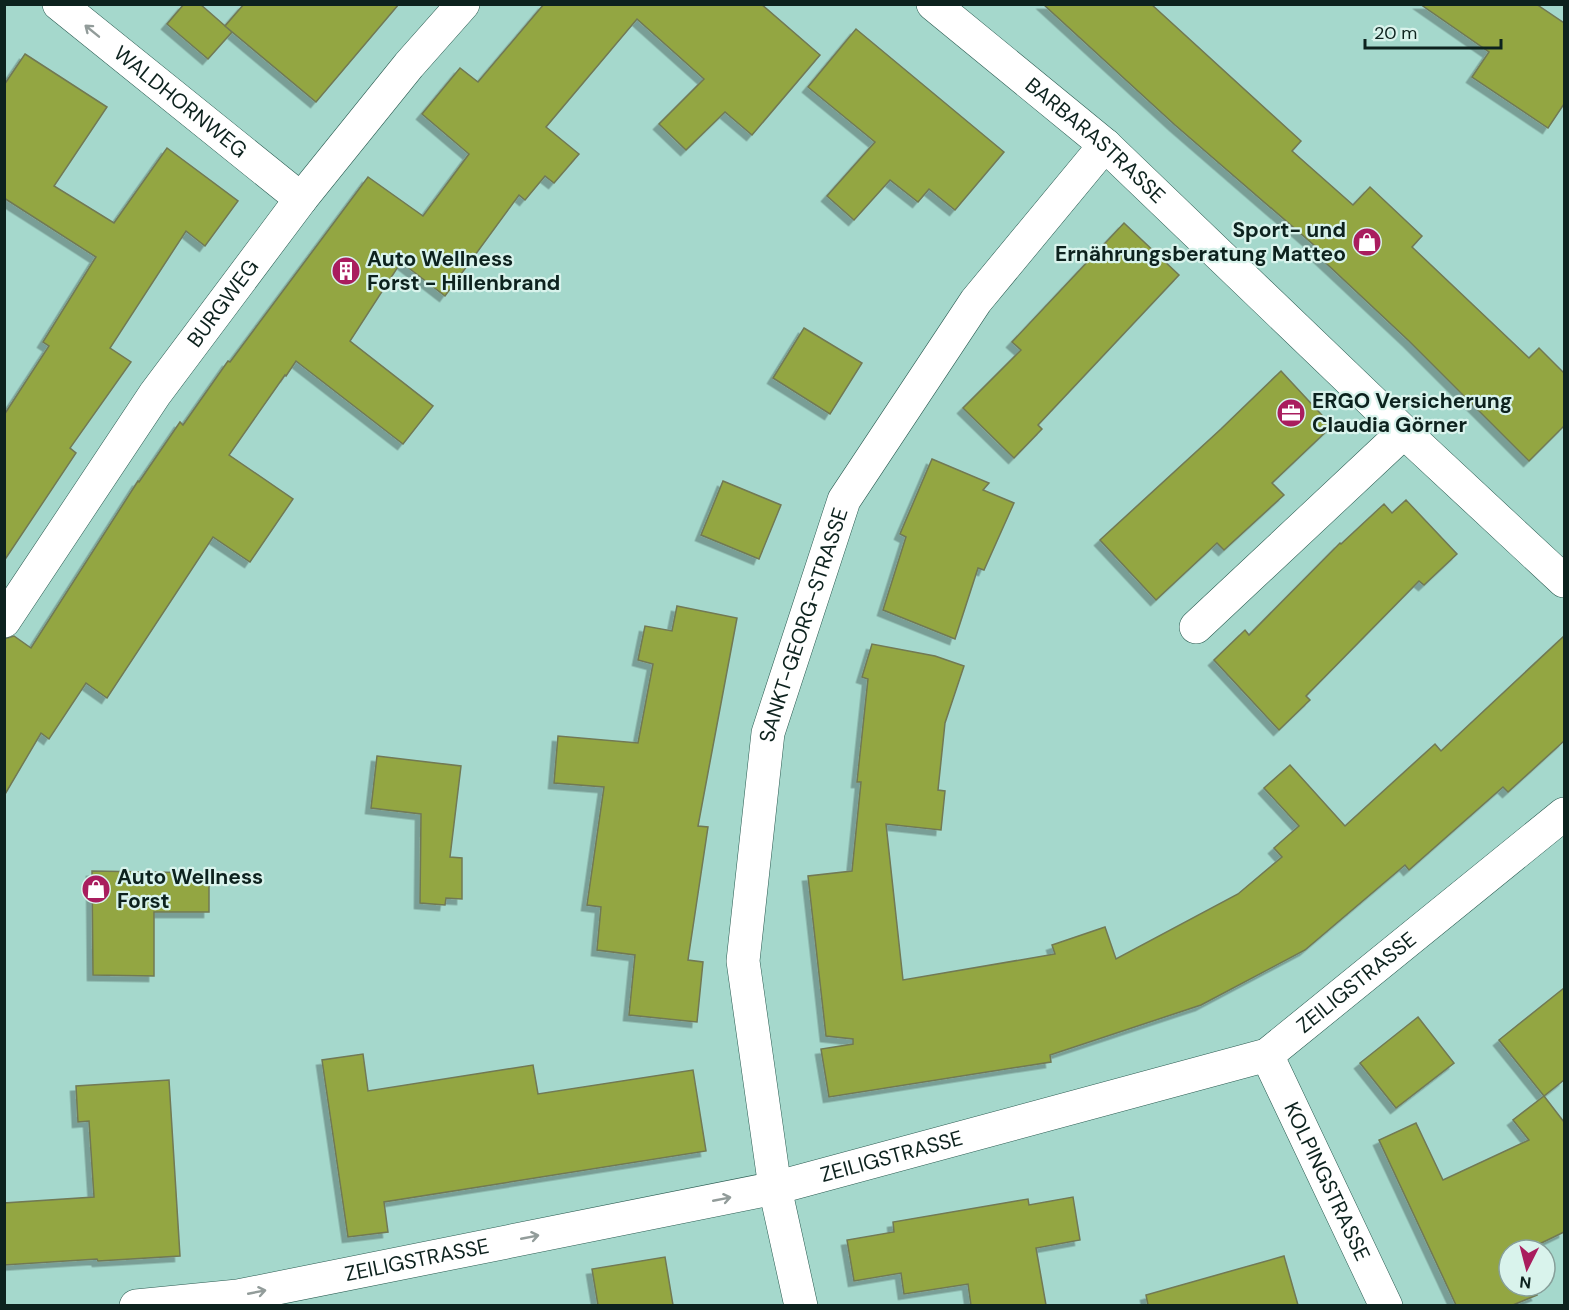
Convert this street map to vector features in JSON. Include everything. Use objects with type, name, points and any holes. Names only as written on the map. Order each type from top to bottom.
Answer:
[{"type":"street","name":"WALDHORNWEG","points":[[59,4],[301,199]]},
{"type":"street","name":"BURGWEG","points":[[4,621],[155,394],[301,199],[409,65],[463,4]]},
{"type":"street","name":"BARBARASTRASSE","points":[[933,4],[1104,145],[1404,432],[1564,581]]},
{"type":"street","name":"SANKT-GEORG-STRASSE","points":[[801,1305],[775,1188],[743,961],[768,733],[844,500],[976,301],[1104,145]]},
{"type":"street","points":[[1196,627],[1404,432]]},
{"type":"street","name":"ZEILIGSTRASSE","points":[[136,1305],[238,1296],[775,1188],[1267,1056],[1564,814]]},
{"type":"street","name":"KOLPINGSTRASSE","points":[[1267,1056],[1386,1305]]},
{"type":"building","points":[[184,4],[200,4],[232,32],[208,59],[167,24]]},
{"type":"building","points":[[244,4],[399,4],[316,102],[225,26]]},
{"type":"building","points":[[544,4],[761,4],[820,55],[752,135],[725,112],[686,150],[659,124],[704,79],[637,19],[546,127],[579,154],[554,183],[545,176],[525,200],[519,195],[445,296],[401,262],[350,341],[433,406],[403,444],[296,361],[229,455],[293,499],[250,562],[213,537],[107,698],[86,683],[49,739],[41,733],[4,796],[4,639],[14,636],[31,648],[138,481],[180,422],[183,425],[228,361],[230,362],[368,177],[423,216],[469,154],[422,114],[460,68],[478,82]]},
{"type":"building","points":[[1043,4],[1151,4],[1301,141],[1292,151],[1353,205],[1370,187],[1422,236],[1412,247],[1529,358],[1539,348],[1564,373],[1564,426],[1529,461],[1409,341],[1311,249],[1315,246],[1175,125]]},
{"type":"building","points":[[1420,4],[1536,4],[1564,23],[1564,104],[1548,128],[1472,77],[1489,52]]},
{"type":"building","points":[[856,29],[1004,152],[955,210],[929,189],[918,202],[890,180],[854,220],[827,196],[875,142],[808,87]]},
{"type":"building","points":[[25,54],[107,107],[54,186],[114,223],[167,148],[238,201],[205,246],[186,231],[110,348],[131,362],[70,448],[76,453],[4,561],[4,415],[49,346],[43,342],[96,257],[4,198],[4,85]]},
{"type":"building","points":[[1124,223],[1179,275],[1038,425],[1042,429],[1014,458],[963,408],[1021,350],[1012,342]]},
{"type":"building","points":[[804,328],[862,363],[830,414],[773,378]]},
{"type":"building","points":[[1281,371],[1332,426],[1272,483],[1284,495],[1224,550],[1217,543],[1156,600],[1100,540]]},
{"type":"building","points":[[932,459],[989,483],[983,490],[1014,503],[984,570],[978,568],[955,639],[883,610],[906,537],[900,534]]},
{"type":"building","points":[[723,481],[781,505],[759,559],[701,535]]},
{"type":"building","points":[[1406,500],[1457,554],[1424,585],[1419,581],[1306,696],[1310,700],[1279,730],[1214,660],[1245,630],[1249,635],[1340,543],[1384,504],[1392,513]]},
{"type":"building","points":[[677,606],[737,618],[698,826],[708,827],[688,960],[703,962],[697,1022],[629,1015],[635,955],[597,950],[601,907],[587,905],[604,787],[554,783],[558,736],[638,743],[653,664],[638,660],[645,626],[672,631]]},
{"type":"building","points":[[1564,636],[1564,741],[1508,792],[1503,787],[1409,870],[1405,865],[1305,950],[1201,1005],[1050,1055],[1051,1062],[829,1097],[821,1049],[853,1044],[853,1039],[826,1036],[808,876],[852,871],[861,782],[857,782],[868,679],[862,677],[872,644],[935,656],[964,666],[945,723],[938,790],[945,791],[941,830],[886,824],[903,980],[1055,954],[1052,945],[1105,927],[1116,959],[1238,894],[1282,857],[1274,848],[1299,826],[1264,788],[1290,765],[1345,826],[1435,744],[1441,751]]},
{"type":"building","points":[[377,756],[461,766],[450,857],[462,858],[462,899],[446,898],[445,905],[420,903],[421,814],[371,808]]},
{"type":"building","points":[[92,871],[209,873],[209,912],[154,912],[154,976],[93,975]]},
{"type":"building","points":[[1564,988],[1564,1080],[1544,1096],[1499,1040]]},
{"type":"building","points":[[1418,1017],[1454,1063],[1396,1108],[1360,1063]]},
{"type":"building","points":[[363,1054],[368,1091],[533,1065],[538,1094],[693,1070],[706,1151],[384,1202],[388,1232],[348,1237],[322,1060]]},
{"type":"building","points":[[169,1080],[180,1256],[4,1265],[4,1203],[94,1197],[89,1121],[78,1122],[76,1086]]},
{"type":"building","points":[[1544,1096],[1564,1122],[1564,1232],[1552,1238],[1497,1238],[1497,1298],[1530,1298],[1513,1305],[1456,1305],[1379,1140],[1416,1123],[1443,1180],[1529,1140],[1513,1120]]},
{"type":"building","points":[[1073,1197],[1080,1240],[1036,1248],[1046,1305],[971,1305],[968,1284],[904,1294],[901,1273],[854,1281],[847,1240],[894,1232],[893,1222],[1028,1199],[1029,1205]]},
{"type":"building","points":[[1284,1256],[1298,1305],[1148,1305],[1146,1295]]},
{"type":"building","points":[[665,1257],[673,1305],[598,1305],[592,1269]]},
{"type":"place","name":"Sport- und Ernährungsberatung Matteo","points":[[1367,242]]},
{"type":"place","name":"Auto Wellness Forst - Hillenbrand","points":[[346,271]]},
{"type":"place","name":"ERGO Versicherung Claudia Görner","points":[[1291,413]]},
{"type":"place","name":"Auto Wellness Forst","points":[[96,889]]}]
